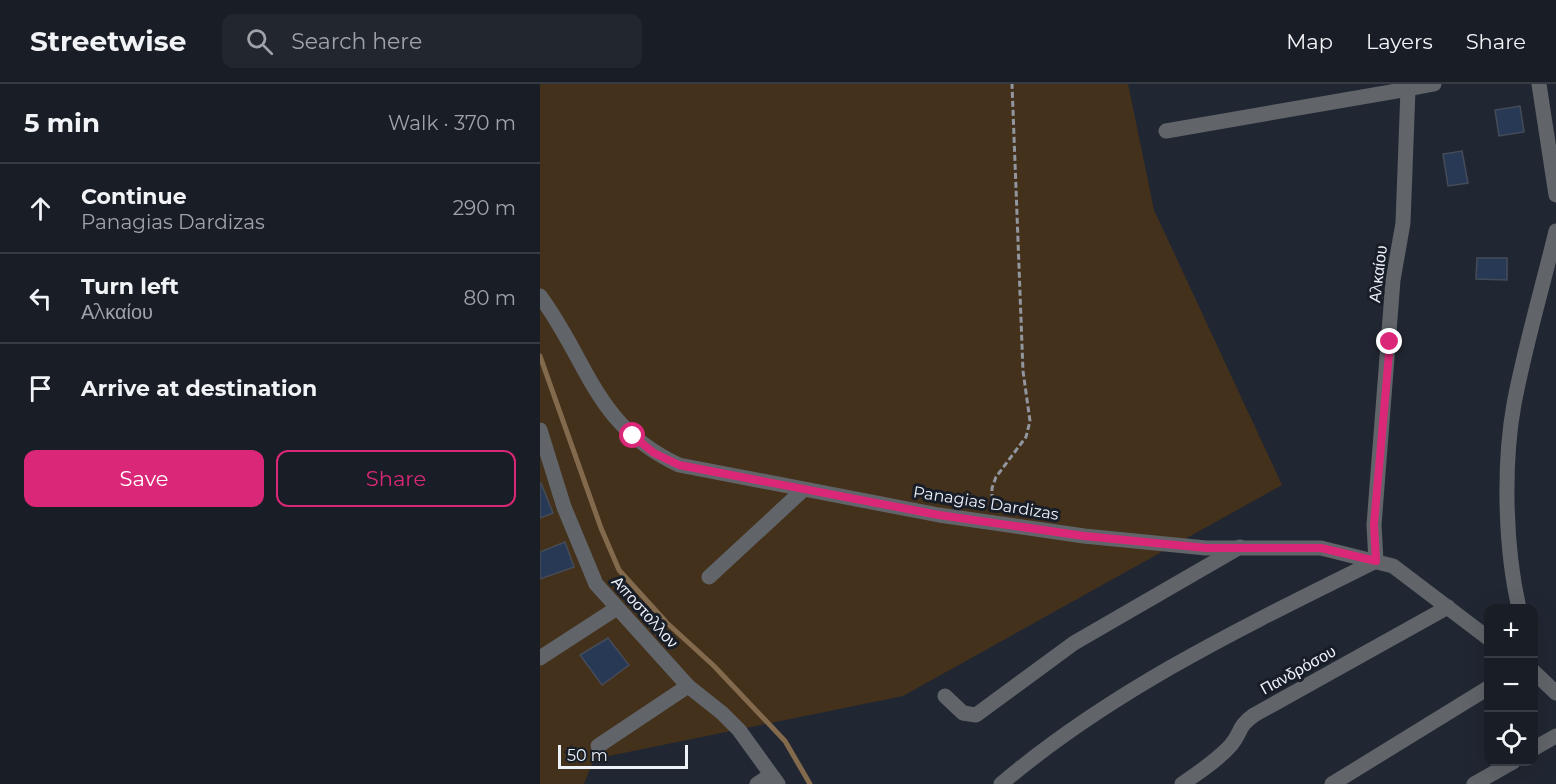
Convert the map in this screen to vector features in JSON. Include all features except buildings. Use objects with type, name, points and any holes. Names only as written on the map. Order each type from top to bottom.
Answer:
[{"type":"street","points":[[1166,131],[1434,84]]},
{"type":"street","points":[[1539,84],[1556,195]]},
{"type":"street","name":"Αλκαίου","points":[[1376,561],[1374,525],[1393,280],[1403,223],[1408,89]]},
{"type":"street","points":[[1518,604],[1510,560],[1507,485],[1514,406],[1556,231]]},
{"type":"street","name":"Panagias Dardizas","points":[[540,296],[556,318],[587,379],[607,408],[633,436],[654,453],[679,465],[803,490],[992,522],[1159,545],[1321,548],[1393,566],[1484,635]]},
{"type":"street","name":"Αποστολλον","points":[[540,430],[564,507],[596,584],[688,686],[728,718],[774,779]]},
{"type":"street","points":[[709,577],[803,490]]},
{"type":"street","points":[[945,696],[963,713],[976,715],[1074,643],[1242,546]]},
{"type":"street","points":[[1001,784],[1076,725],[1147,680],[1246,626],[1376,561]]},
{"type":"street","name":"Πανδρόσου","points":[[1182,784],[1222,754],[1236,737],[1238,728],[1254,715],[1448,607]]},
{"type":"street","points":[[540,658],[617,608]]},
{"type":"street","points":[[1538,676],[1556,693]]},
{"type":"street","points":[[598,746],[688,686]]},
{"type":"street","points":[[1332,784],[1484,690]]},
{"type":"street","points":[[1538,746],[1556,736]]},
{"type":"street","points":[[1474,784],[1506,766]]},
{"type":"street","points":[[758,784],[774,779]]},
{"type":"path","points":[[992,522],[994,483],[999,471],[1026,437],[1030,421],[1023,371],[1012,84]]},
{"type":"shaded area","points":[[540,84],[1128,84],[1154,210],[1282,485],[903,696],[594,759],[584,784],[540,784]]},
{"type":"waterway","points":[[540,356],[601,528],[619,570],[667,623],[714,666],[785,741],[810,784]]},
{"type":"route","points":[[633,436],[654,453],[679,465],[706,472],[939,515],[1159,545],[1206,548],[1260,546],[1321,548],[1376,561],[1374,525],[1390,342]]}]
